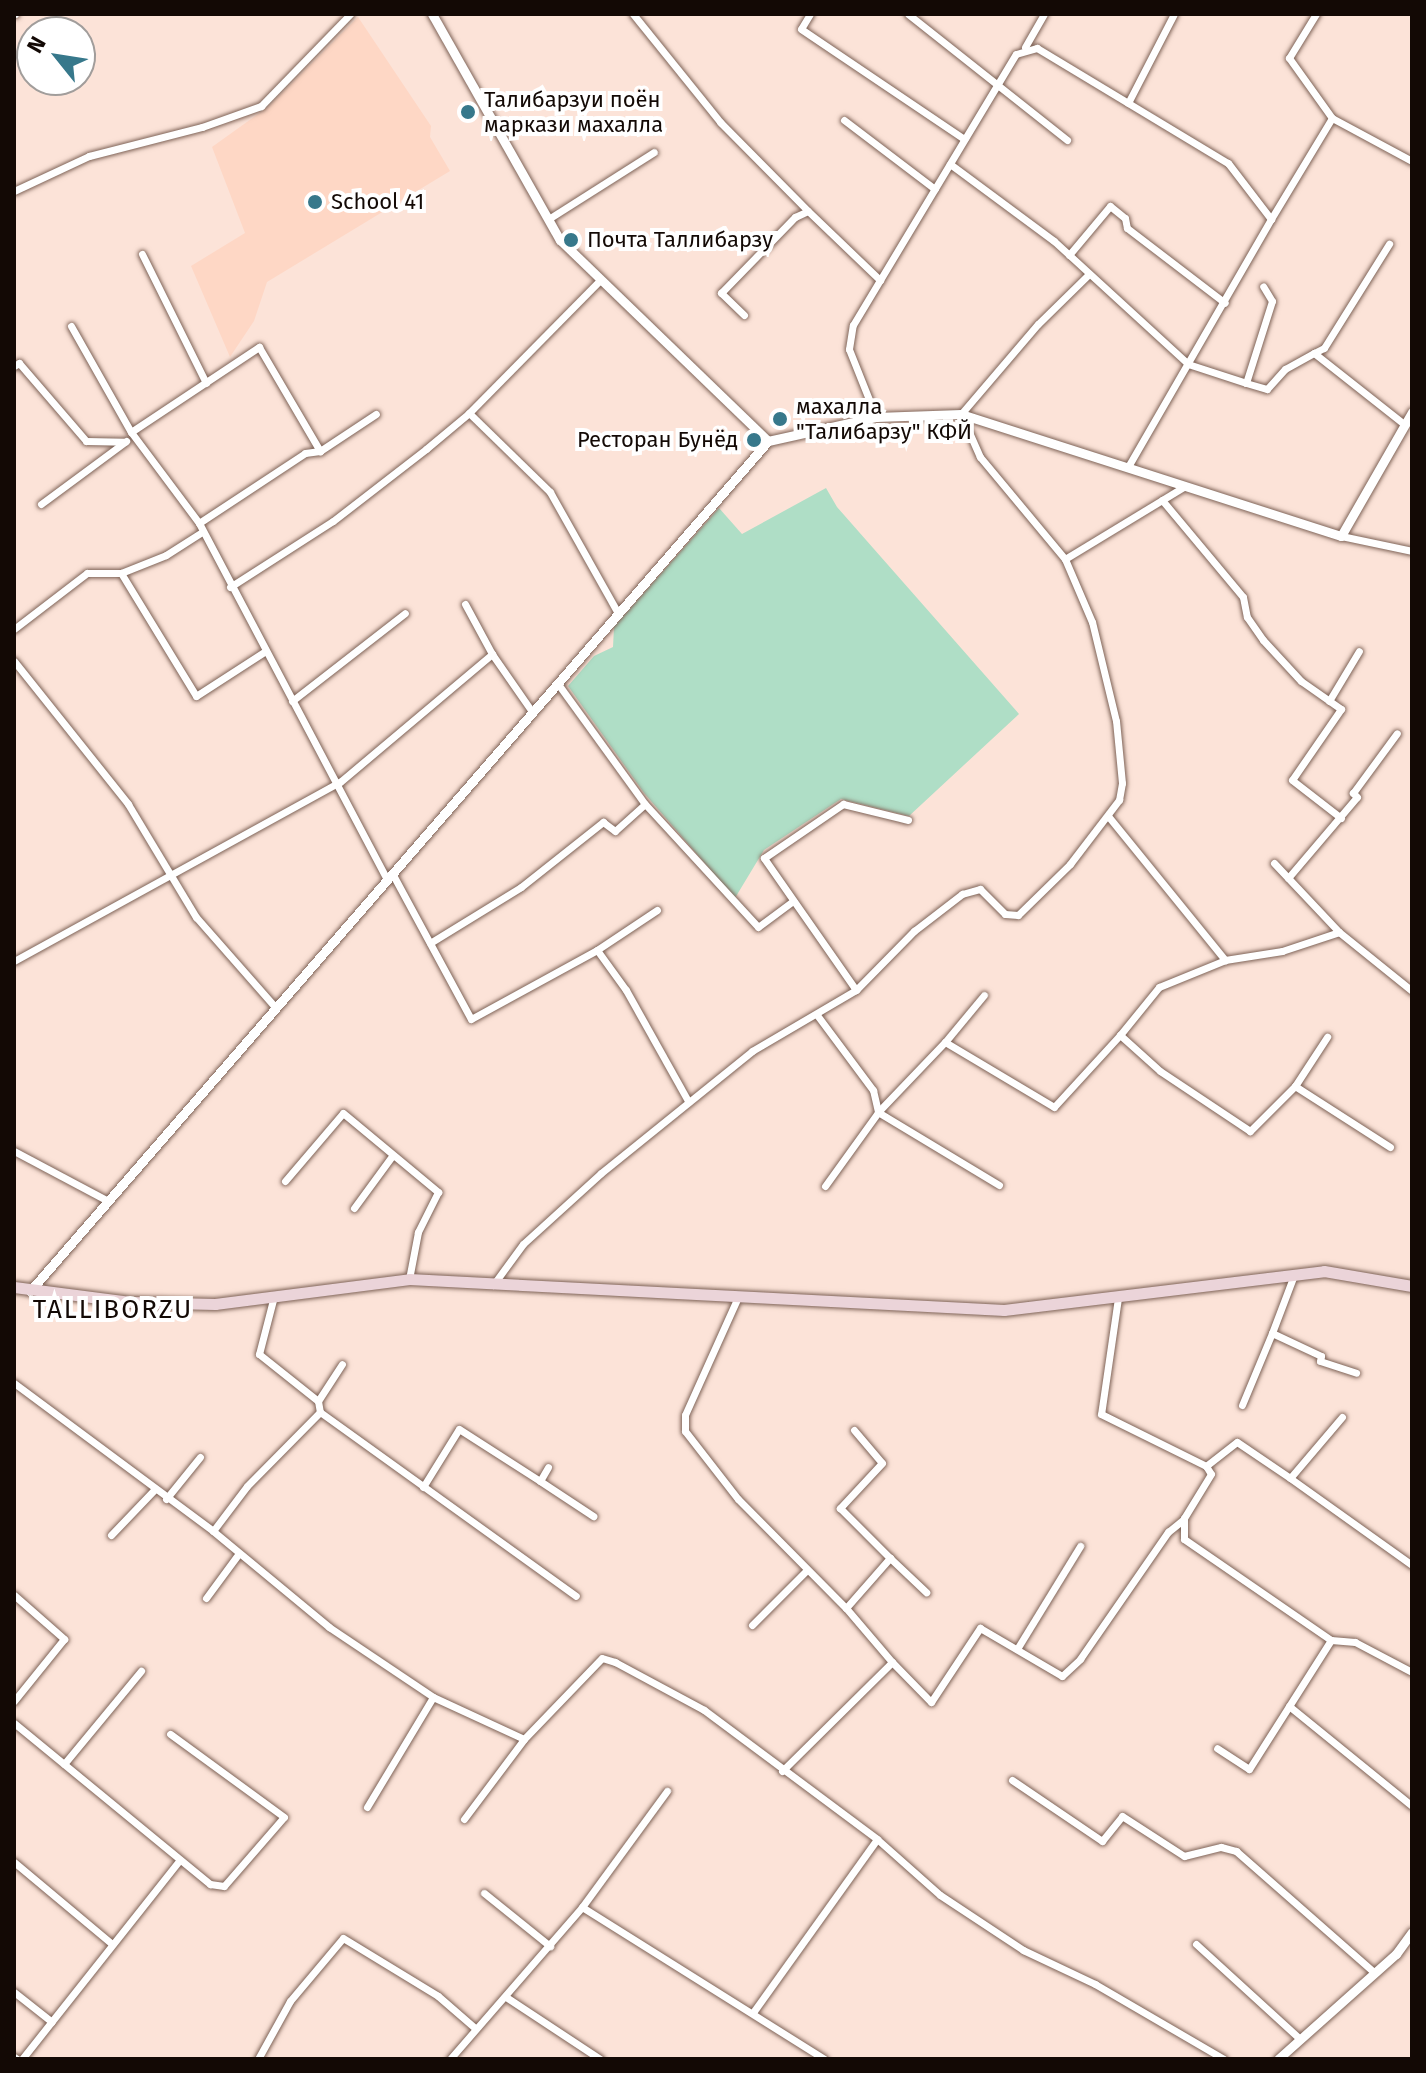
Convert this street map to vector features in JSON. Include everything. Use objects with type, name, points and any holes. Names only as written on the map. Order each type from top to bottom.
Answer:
[{"type":"main road","points":[[14,1287],[130,1302],[215,1304],[409,1279],[492,1287],[1004,1310],[1324,1271],[1412,1286]]},
{"type":"street","points":[[14,191],[89,156],[202,127],[261,106],[350,14]]},
{"type":"street","points":[[633,14],[720,122],[880,280]]},
{"type":"street","points":[[810,14],[801,29],[964,139]]},
{"type":"street","points":[[908,14],[996,87],[1067,140]]},
{"type":"street","points":[[876,417],[849,338],[964,139],[1044,14]]},
{"type":"street","points":[[1128,103],[1174,14]]},
{"type":"street","points":[[1316,14],[1289,58],[1332,118],[1412,161]]},
{"type":"street","points":[[436,15],[560,240],[598,282],[768,441]]},
{"type":"street","points":[[1025,47],[1037,48],[1228,163],[1271,219]]},
{"type":"street","points":[[1128,467],[1332,118]]},
{"type":"street","points":[[844,120],[935,189]]},
{"type":"street","points":[[550,218],[654,152]]},
{"type":"street","points":[[950,164],[1069,255],[1188,364],[1267,389],[1285,369],[1324,348],[1389,244]]},
{"type":"street","points":[[1069,255],[1110,206],[1125,218],[1127,228],[1225,303]]},
{"type":"street","points":[[744,315],[721,293],[795,217],[808,211]]},
{"type":"street","points":[[142,254],[206,383]]},
{"type":"street","points":[[961,414],[1038,324],[1089,274]]},
{"type":"street","points":[[230,587],[333,521],[469,413],[598,282]]},
{"type":"street","points":[[1246,383],[1272,301],[1263,286]]},
{"type":"street","points":[[71,326],[132,433],[200,528],[264,652],[471,1019],[597,950],[657,910]]},
{"type":"street","points":[[41,504],[125,442],[132,433],[259,347],[320,451]]},
{"type":"street","points":[[1314,353],[1404,424]]},
{"type":"street","points":[[14,366],[19,363],[86,441],[125,442]]},
{"type":"street","points":[[1341,536],[1412,412]]},
{"type":"street","points":[[469,413],[550,492],[618,613]]},
{"type":"street","points":[[14,629],[87,573],[121,573],[166,555],[305,453],[320,451],[376,414]]},
{"type":"street","points":[[492,1287],[523,1244],[688,1101],[752,1051],[856,990],[914,931],[970,889],[980,889],[1005,914],[1018,915],[1057,879],[1108,816],[1122,783],[1116,721],[1092,622],[1065,559],[980,457],[961,414]]},
{"type":"street","points":[[30,1291],[768,441],[876,417],[961,414],[1341,536],[1412,551]]},
{"type":"street","points":[[1065,559],[1185,486]]},
{"type":"street","points":[[1162,500],[1243,597],[1247,617],[1263,640],[1301,681],[1341,709],[1292,780],[1341,818]]},
{"type":"street","points":[[121,573],[196,696],[264,652]]},
{"type":"street","points":[[465,604],[492,654],[533,713]]},
{"type":"street","points":[[292,701],[405,613]]},
{"type":"street","points":[[1329,701],[1359,651]]},
{"type":"street","points":[[14,961],[340,782],[492,654]]},
{"type":"street","points":[[14,661],[128,804],[196,917],[275,1007]]},
{"type":"street","points":[[558,684],[645,804],[758,927],[793,901]]},
{"type":"street","points":[[1288,878],[1341,818],[1397,733]]},
{"type":"street","points":[[430,943],[521,887],[603,822],[615,831],[645,804]]},
{"type":"street","points":[[856,990],[764,858],[843,804],[908,820]]},
{"type":"street","points":[[1108,816],[1225,960]]},
{"type":"street","points":[[1274,863],[1339,932],[1412,991]]},
{"type":"street","points":[[945,1042],[1054,1107],[1159,987],[1225,960],[1282,951],[1339,932]]},
{"type":"street","points":[[597,950],[626,990],[688,1101]]},
{"type":"street","points":[[825,1186],[878,1113],[984,995]]},
{"type":"street","points":[[817,1015],[873,1090],[878,1113],[999,1185]]},
{"type":"street","points":[[1120,1035],[1160,1071],[1250,1131],[1295,1086],[1327,1037]]},
{"type":"street","points":[[1295,1086],[1390,1147]]},
{"type":"street","points":[[285,1181],[343,1113],[438,1192],[418,1232],[409,1279]]},
{"type":"street","points":[[14,1151],[108,1201]]},
{"type":"street","points":[[354,1208],[392,1156]]},
{"type":"street","points":[[1242,1405],[1294,1275]]},
{"type":"street","points":[[274,1296],[259,1354],[318,1401],[320,1412],[576,1596]]},
{"type":"street","points":[[738,1297],[683,1425],[738,1499],[846,1608],[931,1702],[980,1628],[1062,1676],[1080,1659],[1168,1532],[1184,1518],[1211,1474],[1206,1466],[1101,1414],[1118,1298]]},
{"type":"street","points":[[1272,1333],[1321,1356],[1320,1361],[1356,1373]]},
{"type":"street","points":[[318,1401],[342,1364]]},
{"type":"street","points":[[14,1383],[213,1531],[237,1556],[433,1697],[524,1739]]},
{"type":"street","points":[[213,1531],[247,1486],[320,1412]]},
{"type":"street","points":[[1290,1478],[1342,1417]]},
{"type":"street","points":[[423,1487],[459,1429],[593,1516]]},
{"type":"street","points":[[854,1430],[882,1463],[840,1508],[926,1592]]},
{"type":"street","points":[[1206,1466],[1237,1442],[1412,1565]]},
{"type":"street","points":[[166,1499],[200,1457]]},
{"type":"street","points":[[540,1481],[548,1467]]},
{"type":"street","points":[[111,1535],[155,1489]]},
{"type":"street","points":[[1184,1518],[1184,1539],[1331,1640],[1355,1642],[1412,1672]]},
{"type":"street","points":[[1017,1649],[1080,1546]]},
{"type":"street","points":[[206,1598],[237,1556]]},
{"type":"street","points":[[846,1608],[890,1558]]},
{"type":"street","points":[[752,1625],[807,1570]]},
{"type":"street","points":[[14,1595],[64,1639],[14,1701]]},
{"type":"street","points":[[1217,1748],[1249,1769],[1331,1640]]},
{"type":"street","points":[[464,1819],[524,1739],[602,1658],[704,1710],[877,1839],[940,1895],[1023,1950],[1109,1991],[1224,2059]]},
{"type":"street","points":[[782,1771],[892,1662]]},
{"type":"street","points":[[64,1764],[141,1671]]},
{"type":"street","points":[[367,1807],[433,1697]]},
{"type":"street","points":[[1289,1706],[1412,1806]]},
{"type":"street","points":[[14,1723],[212,1885],[224,1886],[284,1817],[170,1734]]},
{"type":"street","points":[[14,1738],[21,1730]]},
{"type":"street","points":[[1012,1780],[1102,1841],[1122,1816],[1184,1856],[1221,1847],[1236,1851],[1375,1973]]},
{"type":"street","points":[[450,2059],[582,1907],[667,1791]]},
{"type":"street","points":[[754,2011],[877,1839]]},
{"type":"street","points":[[18,2058],[52,2022],[180,1860]]},
{"type":"street","points":[[14,1862],[112,1944]]},
{"type":"street","points":[[484,1893],[550,1946]]},
{"type":"street","points":[[582,1907],[754,2011],[824,2059]]},
{"type":"street","points":[[1278,2059],[1375,1973],[1412,1932]]},
{"type":"street","points":[[258,2059],[290,2001],[343,1938],[438,1996],[475,2028]]},
{"type":"street","points":[[1196,1944],[1300,2039]]},
{"type":"street","points":[[14,1992],[52,2022]]},
{"type":"street","points":[[506,1997],[600,2059]]},
{"type":"shaded area","name":"School 41","points":[[358,17],[431,126],[430,137],[450,171],[267,282],[254,321],[230,357],[191,266],[245,233],[212,147],[268,107]]},
{"type":"green space","points":[[826,488],[837,507],[1019,714],[909,816],[841,799],[764,850],[735,898],[644,793],[568,686],[594,656],[613,647],[614,627],[719,508],[742,534]]},
{"type":"place","name":"Талибарзуи поён маркази махалла","points":[[468,112]]},
{"type":"place","name":"School 41","points":[[315,202]]},
{"type":"place","name":"Почта Таллибарзу","points":[[571,240]]},
{"type":"place","name":"махалла \"Талибарзу\" КФЙ","points":[[780,419]]},
{"type":"place","name":"Ресторан Бунёд","points":[[754,440]]},
{"type":"district","name":"TALLIBORZU","points":[[113,1310]]}]
